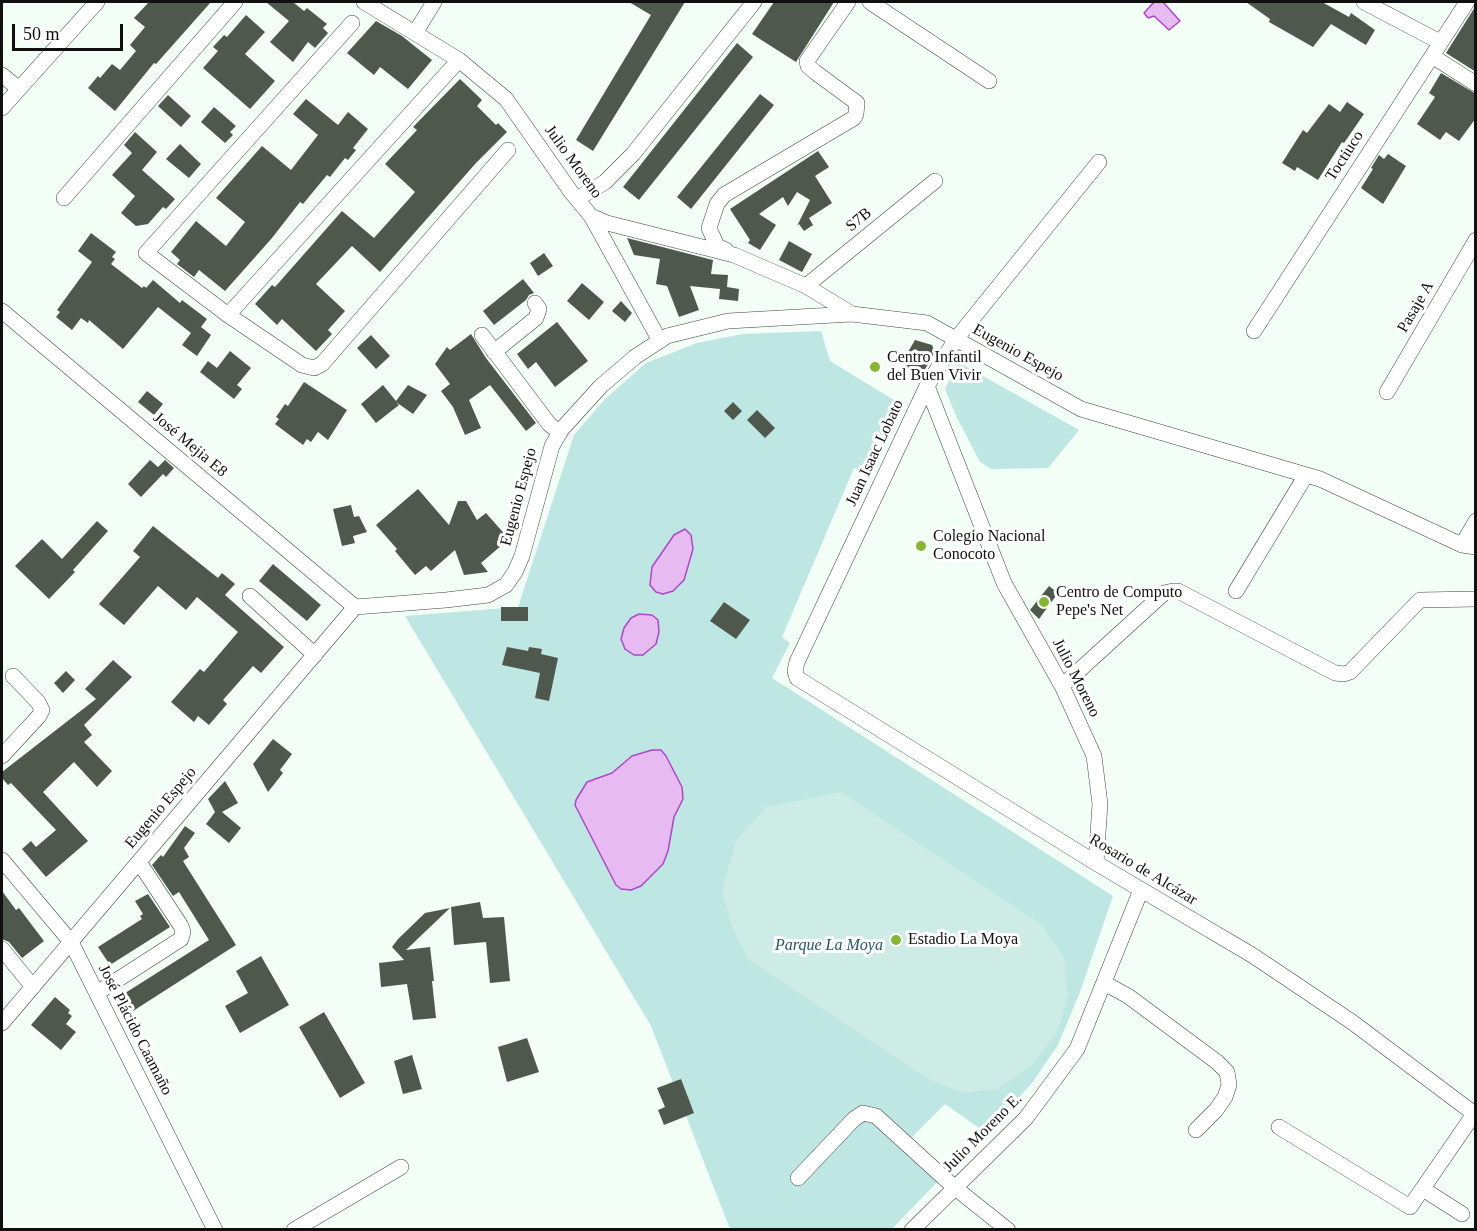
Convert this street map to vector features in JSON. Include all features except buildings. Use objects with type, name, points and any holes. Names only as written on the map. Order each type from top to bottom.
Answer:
[{"type":"street","points":[[2,108],[97,2]]},
{"type":"street","points":[[64,198],[235,2]]},
{"type":"street","name":"Julio Moreno","points":[[364,2],[459,60],[506,99],[576,199],[591,216],[607,223],[734,255],[807,286],[852,314]]},
{"type":"street","points":[[415,33],[434,2]]},
{"type":"street","points":[[576,199],[605,182],[633,154],[754,2]]},
{"type":"street","points":[[734,255],[717,246],[709,228],[717,204],[724,195],[854,118],[856,114],[857,103],[815,72],[808,66],[807,61],[848,2]]},
{"type":"street","points":[[870,2],[989,81]]},
{"type":"street","points":[[1364,2],[1379,6],[1440,42]]},
{"type":"street","name":"Toctiuco","points":[[1254,331],[1467,2]]},
{"type":"street","points":[[352,23],[146,253],[228,315],[302,365],[314,368],[322,364],[508,150]]},
{"type":"street","points":[[1432,56],[1476,84]]},
{"type":"street","points":[[228,315],[459,60]]},
{"type":"street","points":[[2,75],[19,89]]},
{"type":"street","name":"Juan Isaac Lobato","points":[[797,662],[927,386],[956,339],[1099,162]]},
{"type":"street","name":"S7B","points":[[807,286],[935,182]]},
{"type":"street","points":[[591,216],[660,341]]},
{"type":"street","name":"Pasaje A","points":[[1387,392],[1476,240]]},
{"type":"street","points":[[494,352],[536,318],[539,309],[535,303]]},
{"type":"street","name":"José Mejia E8","points":[[2,311],[355,607]]},
{"type":"street","name":"Eugenio Espejo","points":[[2,1023],[355,607],[488,595],[506,585],[522,556],[552,446],[560,433],[601,386],[635,357],[667,336],[728,321],[852,314],[927,323],[1081,409],[1320,479],[1469,546]]},
{"type":"street","points":[[482,335],[549,424],[560,433]]},
{"type":"street","name":"Julio Moreno","points":[[927,386],[1004,583],[1062,686],[1094,756],[1100,804],[1096,863]]},
{"type":"street","points":[[1236,591],[1306,475]]},
{"type":"street","points":[[1469,546],[1476,521]]},
{"type":"street","points":[[1062,686],[1164,593],[1173,591],[1178,591],[1335,673],[1344,674],[1350,672],[1420,600],[1476,599]]},
{"type":"street","points":[[250,596],[315,655]]},
{"type":"street","name":"Rosario de Alcázar","points":[[797,662],[795,671],[797,678],[1096,863],[1252,955],[1352,1022],[1475,1114]]},
{"type":"street","points":[[2,756],[42,710],[38,702],[13,676]]},
{"type":"street","name":"José Plácido Caamaño","points":[[2,860],[71,942],[215,1230]]},
{"type":"street","points":[[97,993],[181,939],[183,932],[181,926],[139,862]]},
{"type":"street","name":"Julio Moreno E.","points":[[912,1230],[1026,1118],[1077,1050],[1141,890]]},
{"type":"street","points":[[2,949],[33,987]]},
{"type":"street","points":[[1104,982],[1128,996],[1218,1062],[1227,1072],[1229,1085],[1225,1097],[1216,1110],[1196,1130]]},
{"type":"street","points":[[798,1178],[854,1119],[863,1113],[876,1116],[954,1187],[1008,1230]]},
{"type":"street","points":[[1279,1126],[1410,1207],[1475,1114]]},
{"type":"street","points":[[294,1230],[401,1167]]},
{"type":"street","points":[[1423,1189],[1462,1214]]},
{"type":"green space","name":"Parque La Moya","points":[[821,331],[830,361],[897,402],[866,471],[854,468],[782,637],[790,643],[772,678],[1113,896],[1080,992],[1058,1045],[1032,1083],[986,1133],[945,1104],[906,1143],[940,1179],[892,1229],[730,1229],[651,1026],[405,616],[518,607],[574,435],[605,399],[646,363],[697,343],[742,334]]},
{"type":"green space","points":[[958,362],[1079,430],[1048,468],[991,469],[980,462],[945,389]]},
{"type":"green space","name":"Estadio La Moya","points":[[841,792],[1041,924],[1064,957],[1068,995],[1058,1030],[1032,1066],[997,1089],[964,1093],[930,1080],[748,959],[731,924],[722,891],[736,840],[766,807]]},
{"type":"shaded area","points":[[1154,2],[1163,2],[1180,21],[1169,30],[1154,16],[1148,18],[1144,13]]},
{"type":"shaded area","points":[[685,529],[691,535],[693,549],[684,580],[673,591],[663,594],[656,592],[650,585],[652,567],[674,535]]},
{"type":"shaded area","points":[[639,614],[652,615],[658,620],[659,632],[656,644],[643,655],[634,655],[625,649],[621,639],[624,628],[631,618]]},
{"type":"shaded area","points":[[652,750],[661,750],[666,756],[682,787],[683,799],[674,817],[668,851],[663,864],[641,886],[631,890],[621,889],[616,885],[575,805],[576,800],[587,782],[612,773],[632,756]]},
{"type":"place","name":"Centro Infantil del Buen Vivir","points":[[875,367]]},
{"type":"place","name":"Colegio Nacional Conocoto","points":[[921,546]]},
{"type":"place","name":"Centro de Computo Pepe's Net","points":[[1044,602]]},
{"type":"place","name":"Estadio La Moya","points":[[896,940]]}]
